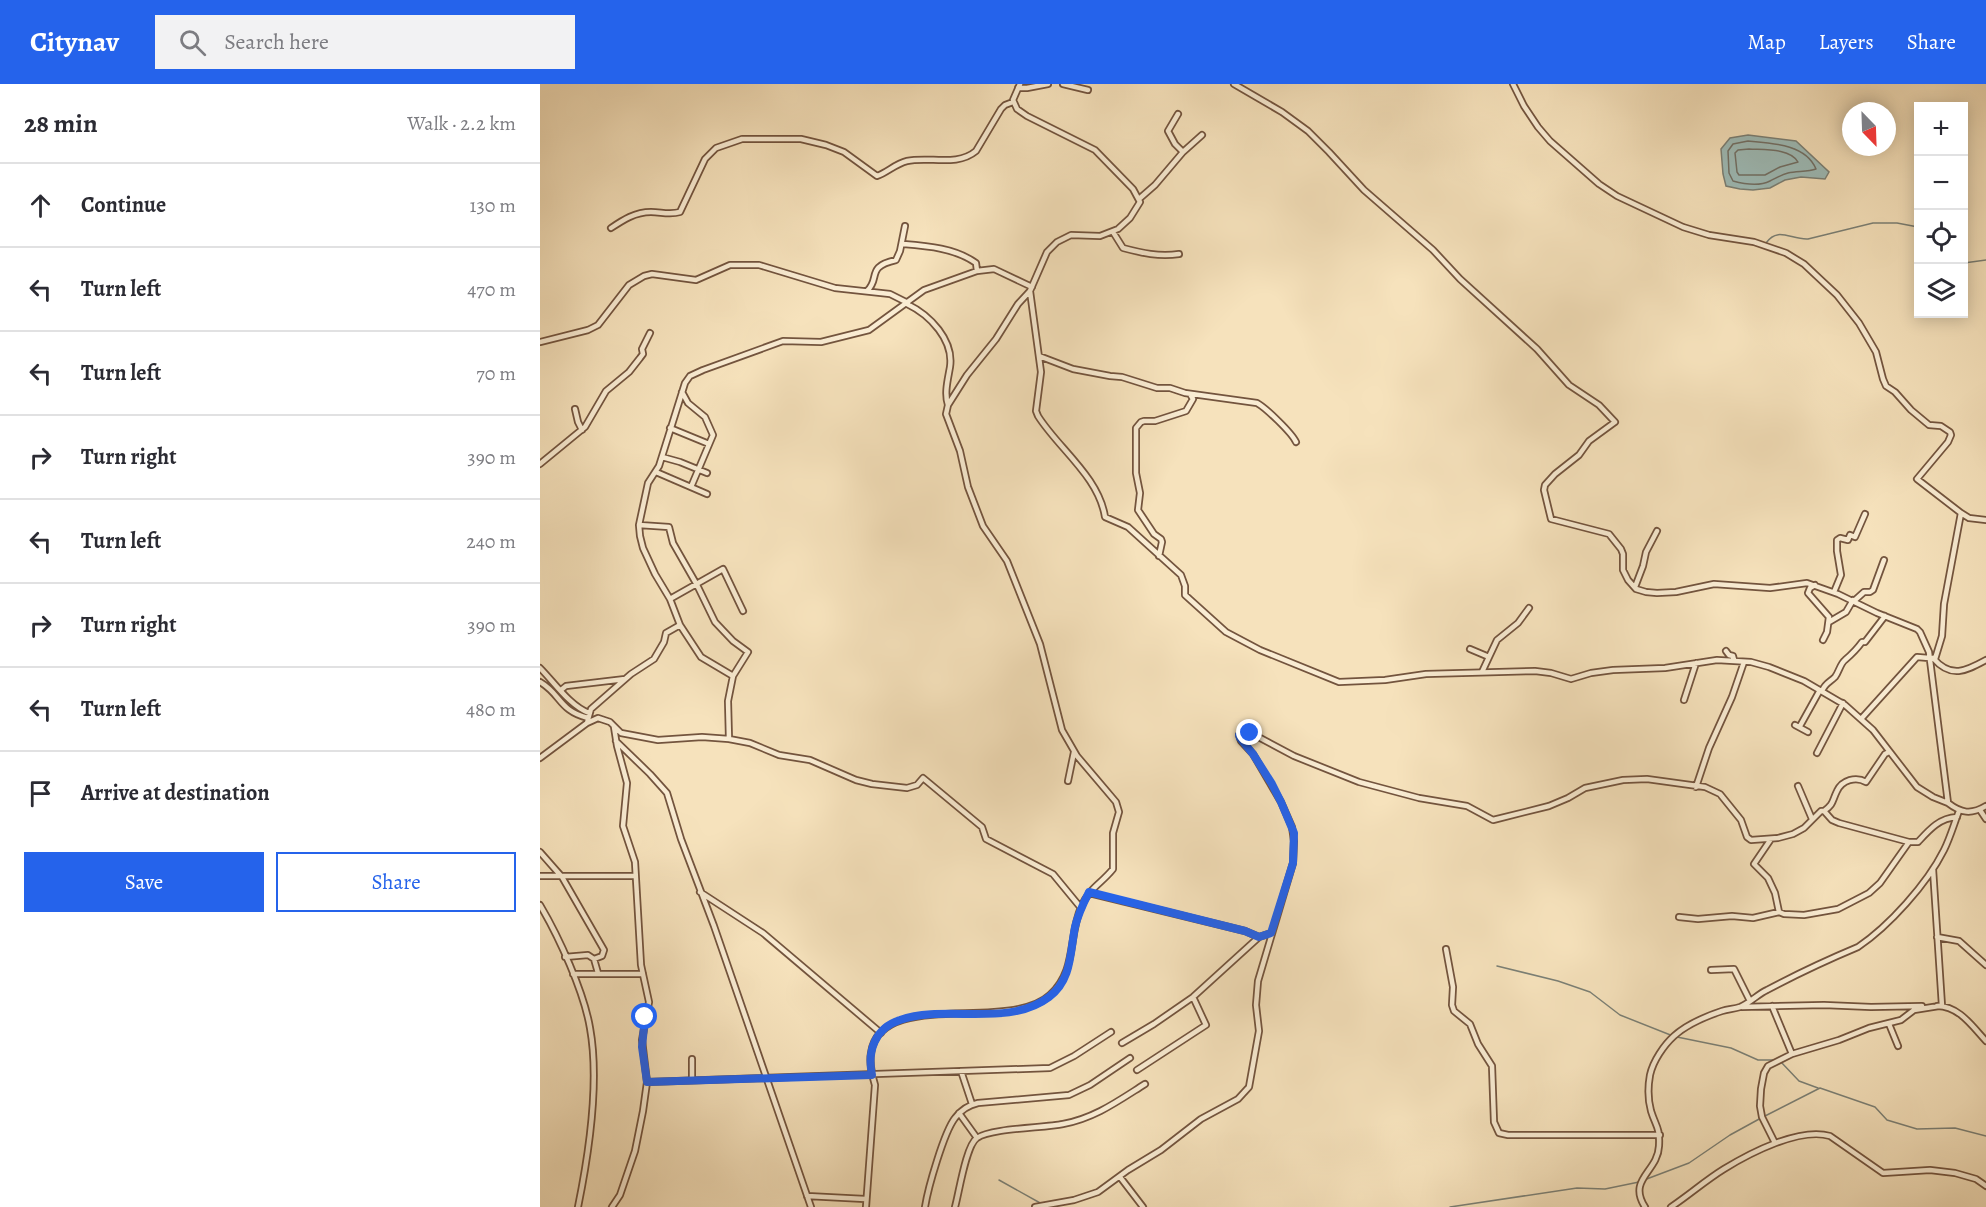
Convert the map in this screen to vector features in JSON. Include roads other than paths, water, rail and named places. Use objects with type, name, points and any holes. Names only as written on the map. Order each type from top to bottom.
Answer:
[{"type":"street","points":[[611,228],[630,216],[650,212],[672,214],[680,212],[705,159],[716,148],[742,138],[801,139],[826,145],[844,152],[877,176],[907,161],[928,159],[945,162],[970,156],[976,151],[1001,109],[1013,102],[1019,86],[1027,88],[1048,84]]},
{"type":"street","points":[[1063,84],[1088,90]]},
{"type":"street","points":[[1512,84],[1538,127],[1550,141],[1599,184],[1617,196],[1683,227],[1776,249],[1798,259],[1809,268],[1844,303],[1869,339],[1876,352],[1886,386],[1929,425],[1941,426],[1950,432],[1948,442],[1917,479],[1969,518],[1986,520]]},
{"type":"street","points":[[1238,85],[1308,131],[1364,190],[1433,250],[1460,279],[1537,349],[1569,385],[1599,405],[1615,422],[1589,441],[1579,455],[1549,479],[1544,490],[1551,519],[1601,530],[1614,538],[1623,554],[1623,570],[1635,587],[1646,592],[1657,593],[1713,584],[1770,588],[1799,584],[1815,585],[1917,628],[1931,657],[1948,803]]},
{"type":"street","points":[[948,405],[982,354],[996,339],[1018,304],[1031,289],[1047,252],[1057,242],[1071,235],[1100,236],[1118,230],[1139,207],[1139,199],[1133,189],[1095,150],[1027,116],[1017,109],[1013,102]]},
{"type":"street","points":[[1178,114],[1168,130],[1175,144],[1183,152]]},
{"type":"street","points":[[1139,199],[1202,135]]},
{"type":"street","points":[[867,291],[872,286],[876,269],[884,263],[896,260],[905,226]]},
{"type":"street","points":[[1113,232],[1123,248],[1153,255],[1179,254]]},
{"type":"street","points":[[902,244],[935,247],[969,258],[976,263],[977,271]]},
{"type":"street","points":[[540,342],[588,330],[598,325],[629,285],[644,276],[652,274],[692,280],[700,279],[730,265],[759,265],[836,288],[890,294],[924,314],[939,331],[949,348],[951,361],[946,387],[947,419],[960,451],[968,487],[983,526],[1006,561],[1034,627],[1059,724],[1074,752],[1116,802],[1119,812],[1113,833],[1113,868],[1089,892],[1081,908],[1064,981],[1049,997],[1024,1009],[1008,1012],[901,1019],[881,1033],[871,1051],[872,1075],[875,1085],[866,1207]]},
{"type":"street","points":[[733,676],[701,657],[680,625],[639,536],[639,525],[648,483],[656,472],[662,457],[685,383],[690,376],[783,341],[821,342],[869,330],[924,290],[977,271],[994,269],[1031,289]]},
{"type":"street","points":[[1031,289],[1041,372],[1036,411],[1038,416],[1072,456],[1097,492],[1102,501],[1105,517],[1128,527],[1181,575],[1185,595],[1226,632],[1260,650],[1335,681],[1345,682],[1385,680],[1426,674],[1535,671],[1571,679],[1613,670],[1665,668],[1717,660],[1744,662],[1792,675],[1843,703],[1873,730],[1917,787],[1948,803],[1958,814]]},
{"type":"street","points":[[540,464],[591,420],[606,391],[629,372],[643,354],[642,349],[650,333]]},
{"type":"street","points":[[1039,356],[1073,369],[1122,377],[1142,382],[1149,387],[1170,388],[1223,400],[1257,403],[1266,408],[1296,442]]},
{"type":"street","points":[[682,392],[687,403],[705,417],[713,435],[692,487]]},
{"type":"street","points":[[1159,556],[1161,539],[1154,534],[1138,510],[1140,493],[1136,473],[1136,428],[1141,422],[1158,420],[1185,411],[1193,399],[1190,394]]},
{"type":"street","points":[[575,409],[582,430]]},
{"type":"street","points":[[670,428],[710,444]]},
{"type":"street","points":[[662,457],[707,473]]},
{"type":"street","points":[[656,472],[707,494]]},
{"type":"street","points":[[1861,719],[1917,657],[1931,657],[1939,650],[1944,604],[1961,513]]},
{"type":"street","points":[[1834,592],[1840,575],[1838,540],[1840,538],[1848,540],[1850,535],[1855,537],[1865,514]]},
{"type":"street","points":[[639,525],[669,527],[673,543],[715,622],[733,641],[748,652],[733,676],[728,700],[729,739]]},
{"type":"street","points":[[1635,587],[1646,552],[1658,531]]},
{"type":"street","points":[[1830,622],[1846,612],[1853,601],[1864,592],[1873,590],[1884,560]]},
{"type":"street","points":[[670,599],[723,569],[743,611]]},
{"type":"street","points":[[1815,585],[1808,593],[1826,612],[1830,622],[1823,640]]},
{"type":"street","points":[[1482,672],[1497,640],[1518,623],[1529,608]]},
{"type":"street","points":[[1808,732],[1797,725],[1826,683],[1838,673],[1844,660],[1850,658],[1862,642],[1865,642],[1885,616]]},
{"type":"street","points":[[540,758],[588,718],[599,702],[654,659],[664,642],[666,633],[680,625]]},
{"type":"street","points":[[1470,649],[1489,657]]},
{"type":"street","points":[[1726,651],[1733,656],[1734,660]]},
{"type":"street","points":[[1931,657],[1942,667],[1962,672],[1986,660]]},
{"type":"street","points":[[1696,787],[1744,662]]},
{"type":"street","points":[[1684,700],[1696,663]]},
{"type":"street","points":[[540,668],[588,718]]},
{"type":"street","points":[[561,690],[573,685],[626,679]]},
{"type":"street","points":[[540,682],[548,687],[569,711],[588,718],[607,721],[621,733],[658,740],[695,737],[729,739],[758,745],[778,755],[810,760],[856,780],[872,784],[907,788],[917,784],[923,778],[982,827],[986,838],[1053,874],[1081,908]]},
{"type":"street","points":[[1817,753],[1843,703]]},
{"type":"street","points":[[612,1207],[620,1195],[635,1151],[643,1111],[647,1082],[642,1040],[649,997],[643,974],[635,862],[623,825],[627,783],[614,727]]},
{"type":"street","points":[[1035,1207],[1098,1192],[1161,1150],[1201,1119],[1238,1099],[1250,1087],[1259,1031],[1256,1005],[1258,981],[1293,863],[1294,833],[1272,784],[1253,754],[1241,741],[1239,735],[1242,731],[1247,731],[1294,756],[1359,782],[1419,798],[1467,806],[1493,820],[1549,806],[1585,788],[1615,781],[1660,779],[1705,787],[1720,794],[1741,820],[1749,840],[1771,839],[1799,831],[1819,812],[1824,811],[1834,802],[1836,791],[1845,782],[1857,779],[1866,783],[1888,752]]},
{"type":"street","points":[[616,741],[667,793],[811,1207]]},
{"type":"street","points":[[1068,781],[1074,752]]},
{"type":"street","points":[[1798,786],[1812,820]]},
{"type":"street","points":[[1824,811],[1832,820],[1839,823],[1910,842],[1918,842],[1932,826],[1958,814],[1971,813],[1986,806]]},
{"type":"street","points":[[1980,810],[1986,819]]},
{"type":"street","points":[[1741,1007],[1765,990],[1858,947],[1871,938],[1934,869],[1958,814]]},
{"type":"street","points":[[1771,839],[1754,864],[1768,878],[1775,893],[1779,912]]},
{"type":"street","points":[[1679,917],[1698,919],[1726,915],[1753,918],[1779,912],[1804,915],[1825,913],[1848,905],[1869,893],[1880,883],[1910,842]]},
{"type":"street","points":[[540,852],[562,877],[604,950],[602,956],[594,959]]},
{"type":"street","points":[[1934,869],[1941,1006]]},
{"type":"street","points":[[540,876],[635,876]]},
{"type":"street","points":[[700,891],[763,933],[881,1033]]},
{"type":"street","points":[[1089,892],[1245,931],[1259,937]]},
{"type":"street","points":[[540,905],[573,974],[590,1028],[594,1074],[590,1140],[578,1207]]},
{"type":"street","points":[[1122,1043],[1154,1024],[1193,996],[1259,937],[1271,933]]},
{"type":"street","points":[[1937,937],[1959,941],[1986,965]]},
{"type":"street","points":[[1446,949],[1453,987],[1454,1011],[1470,1024],[1478,1044],[1492,1066],[1494,1122],[1499,1133],[1508,1136],[1660,1135]]},
{"type":"street","points":[[565,957],[588,955],[594,959],[598,973]]},
{"type":"street","points":[[1711,970],[1734,969],[1750,1001]]},
{"type":"street","points":[[573,974],[643,974]]},
{"type":"street","points":[[1137,1070],[1176,1047],[1206,1025],[1193,996]]},
{"type":"street","points":[[1772,1006],[1792,1054]]},
{"type":"street","points":[[1775,1143],[1762,1117],[1761,1089],[1768,1066],[1792,1054],[1869,1028],[1901,1020],[1914,1010],[1941,1006]]},
{"type":"street","points":[[1645,1207],[1639,1194],[1639,1182],[1656,1161],[1660,1135],[1651,1111],[1649,1093],[1651,1073],[1661,1052],[1683,1029],[1721,1011],[1741,1007],[1941,1006],[1960,1014],[1986,1041]]},
{"type":"street","points":[[1889,1024],[1898,1046]]},
{"type":"street","points":[[647,1082],[1050,1068],[1074,1056],[1111,1032]]},
{"type":"street","points":[[925,1207],[944,1140],[959,1113],[972,1104],[1069,1095],[1090,1085],[1130,1058]]},
{"type":"street","points":[[692,1059],[692,1080]]},
{"type":"street","points":[[961,1071],[972,1104]]},
{"type":"street","points":[[956,1207],[970,1149],[977,1138],[996,1132],[1051,1126],[1086,1118],[1107,1109],[1145,1084]]},
{"type":"street","points":[[959,1113],[977,1138]]},
{"type":"street","points":[[1671,1207],[1723,1169],[1775,1143],[1820,1134],[1830,1136],[1883,1173],[1938,1171],[1965,1175],[1986,1186]]},
{"type":"street","points":[[1119,1177],[1143,1207]]},
{"type":"street","points":[[807,1196],[866,1199]]},
{"type":"water","points":[[1748,135],[1796,141],[1829,172],[1825,179],[1801,177],[1785,180],[1770,188],[1753,190],[1726,186],[1721,149],[1730,138]]},
{"type":"waterway","points":[[1766,243],[1775,235],[1808,239],[1873,223],[1897,223],[1914,226]]},
{"type":"waterway","points":[[1968,262],[1986,260]]},
{"type":"waterway","points":[[1497,966],[1558,981],[1590,992],[1620,1015],[1673,1036]]},
{"type":"waterway","points":[[1677,1037],[1731,1048],[1758,1060],[1777,1060]]},
{"type":"waterway","points":[[1781,1062],[1799,1081],[1818,1088]]},
{"type":"waterway","points":[[1765,1116],[1820,1088],[1875,1107],[1887,1120],[1917,1129],[1955,1128],[1986,1136]]},
{"type":"waterway","points":[[1644,1180],[1689,1163],[1730,1135],[1761,1118]]},
{"type":"waterway","points":[[999,1180],[1042,1204]]},
{"type":"waterway","points":[[1450,1207],[1577,1188],[1605,1189],[1639,1182]]}]
